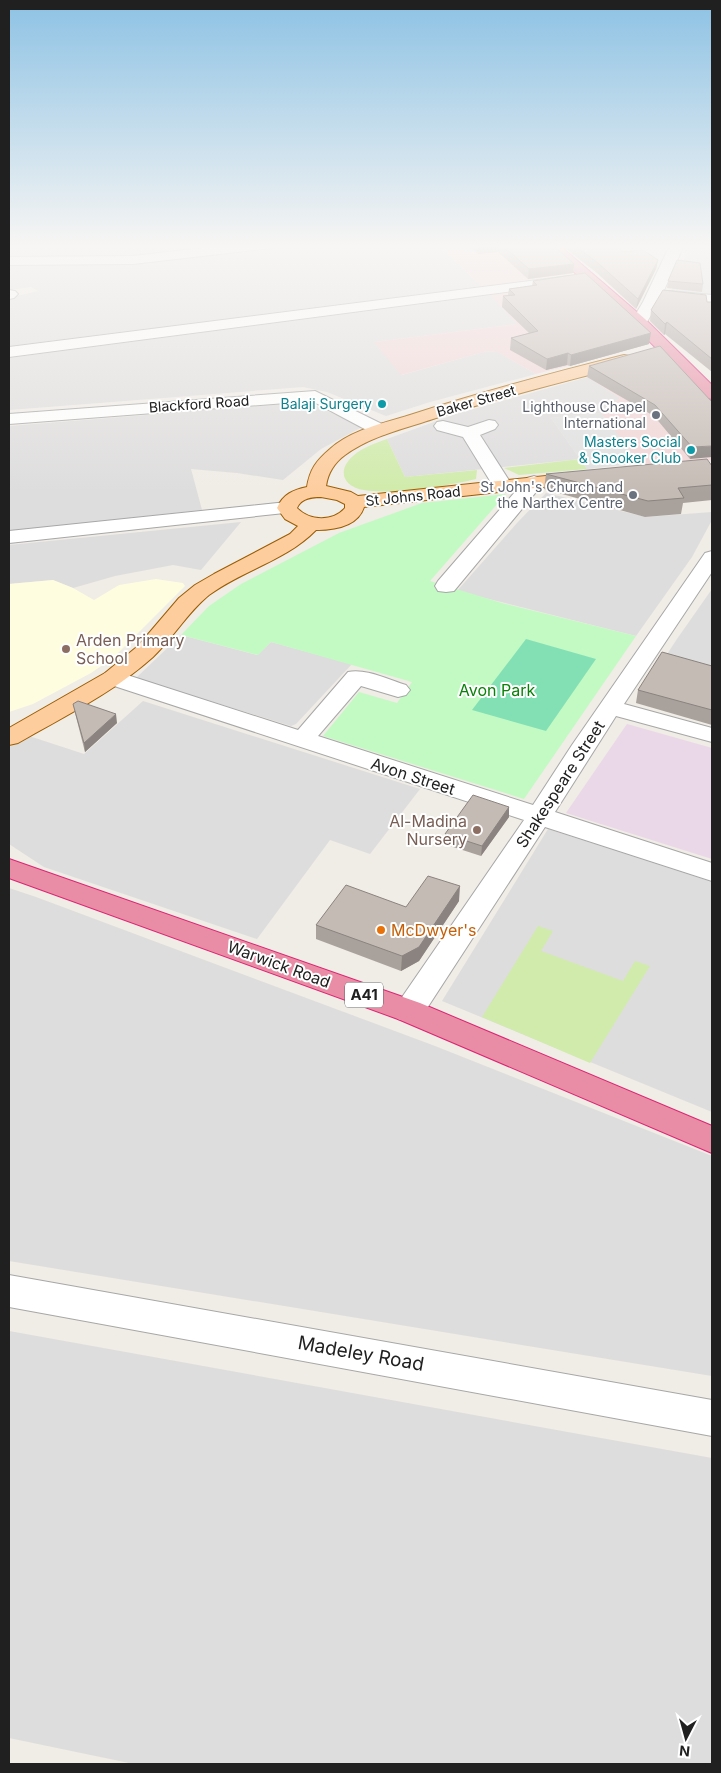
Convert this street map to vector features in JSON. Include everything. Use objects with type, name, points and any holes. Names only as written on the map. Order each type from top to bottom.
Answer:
[{"type":"highway","points":[[645,328],[712,394]]},
{"type":"highway","name":"Warwick Road","points":[[9,868],[409,1011],[712,1140]]},
{"type":"main road","name":"Baker Street","points":[[316,491],[318,472],[337,452],[357,440],[380,430],[452,407],[664,347]]},
{"type":"main road","name":"St Johns Road","points":[[353,502],[599,476]]},
{"type":"main road","points":[[316,491],[343,494],[353,502],[355,508],[352,514],[345,518],[324,523],[312,523],[295,518],[287,508],[292,499],[307,492],[316,491]]},
{"type":"main road","points":[[9,738],[113,678],[146,651],[187,603],[203,590],[221,578],[297,538],[312,523]]},
{"type":"main road","points":[[9,727],[48,716]]},
{"type":"street","points":[[9,352],[197,328]]},
{"type":"street","name":"Blackford Road","points":[[9,419],[308,396],[322,399],[380,430]]},
{"type":"street","points":[[443,426],[470,433],[488,424]]},
{"type":"street","points":[[470,433],[502,485]]},
{"type":"street","points":[[446,586],[534,482]]},
{"type":"street","points":[[9,537],[287,508]]},
{"type":"street","name":"Shakespeare Street","points":[[409,1011],[610,707],[712,557]]},
{"type":"street","points":[[302,740],[356,677],[398,690]]},
{"type":"street","name":"Avon Street","points":[[113,678],[712,872]]},
{"type":"street","points":[[610,707],[712,735]]},
{"type":"street","name":"Madeley Road","points":[[9,1292],[360,1353],[712,1418]]},
{"type":"shaded area","points":[[9,328],[153,328],[9,346]]},
{"type":"shaded area","points":[[241,328],[488,328],[375,342],[402,375],[487,351],[498,352],[536,374],[430,402],[386,416],[327,392],[303,387],[9,410],[9,358]]},
{"type":"shaded area","points":[[487,328],[605,328],[619,353],[536,374],[498,352],[487,351],[401,375],[374,342]]},
{"type":"shaded area","points":[[626,365],[712,414],[712,460],[642,467],[601,413],[620,398],[588,377]]},
{"type":"shaded area","points":[[588,377],[620,398],[601,413],[551,418],[580,459],[405,477],[387,439],[456,414]]},
{"type":"shaded area","points":[[310,403],[362,427],[321,449],[283,480],[191,469],[202,510],[9,531],[9,426]]},
{"type":"shaded area","points":[[601,413],[640,463],[587,469],[551,418]]},
{"type":"shaded area","points":[[546,493],[646,517],[712,512],[712,520],[692,557],[636,636],[457,591]]},
{"type":"shaded area","points":[[241,522],[201,570],[173,565],[115,576],[73,588],[53,580],[9,584],[9,545]]},
{"type":"shaded area","name":"Arden Primary School","points":[[156,579],[183,583],[185,586],[113,658],[91,673],[33,704],[9,712],[9,584],[53,580],[73,588],[94,600],[119,585]]},
{"type":"shaded area","points":[[712,589],[712,680],[660,665],[677,639]]},
{"type":"shaded area","points":[[181,635],[257,655],[271,642],[352,664],[296,724],[291,726],[136,678]]},
{"type":"shaded area","points":[[143,701],[420,789],[370,854],[330,840],[257,939],[44,867],[9,844],[9,747],[29,736],[84,754]]},
{"type":"shaded area","points":[[627,724],[712,748],[712,859],[566,813]]},
{"type":"shaded area","points":[[548,829],[712,882],[712,1112],[442,1001]]},
{"type":"shaded area","points":[[9,888],[435,1046],[712,1156],[712,1376],[9,1261]]},
{"type":"shaded area","points":[[9,1331],[712,1458],[712,1764],[134,1764],[9,1738]]},
{"type":"green space","points":[[387,439],[405,477],[477,470],[476,479],[405,491],[364,490],[351,486],[347,482],[344,473],[348,462],[360,451]]},
{"type":"green space","points":[[580,459],[587,469],[519,475],[504,468]]},
{"type":"green space","name":"Avon Park","points":[[506,494],[430,581],[502,603],[636,636],[524,799],[323,736],[359,692],[397,703],[412,682],[271,642],[258,655],[181,635],[209,606],[241,584],[339,533],[422,503]]},
{"type":"green space","points":[[526,639],[596,659],[546,731],[472,710]]},
{"type":"green space","points":[[538,926],[553,931],[541,951],[623,981],[635,961],[650,966],[590,1063],[482,1017]]},
{"type":"building","points":[[535,328],[645,328],[651,333],[571,355],[568,353],[547,359],[511,338],[538,331]]},
{"type":"building","points":[[674,328],[712,328],[712,359]]},
{"type":"building","points":[[660,346],[712,402],[712,446],[692,447],[655,405],[589,366]]},
{"type":"building","points":[[707,459],[712,466],[712,485],[678,488],[684,498],[648,501],[546,474]]},
{"type":"building","points":[[662,652],[712,666],[712,710],[638,690]]},
{"type":"building","points":[[78,701],[116,714],[84,743],[73,704]]},
{"type":"building","name":"Al-Madina Nursery","points":[[473,795],[509,807],[482,846],[445,834]]},
{"type":"building","name":"McDwyer's","points":[[428,876],[460,886],[419,947],[402,956],[316,925],[346,885],[406,907]]},
{"type":"place","name":"Balaji Surgery","points":[[382,404]]},
{"type":"place","name":"Lighthouse Chapel International","points":[[656,415]]},
{"type":"place","name":"Masters Social & Snooker Club","points":[[691,450]]},
{"type":"place","name":"St John's Church and the Narthex Centre","points":[[633,495]]},
{"type":"place","name":"Arden Primary School","points":[[66,649]]},
{"type":"place","name":"Al-Madina Nursery","points":[[477,830]]},
{"type":"place","name":"McDwyer's","points":[[381,930]]}]
